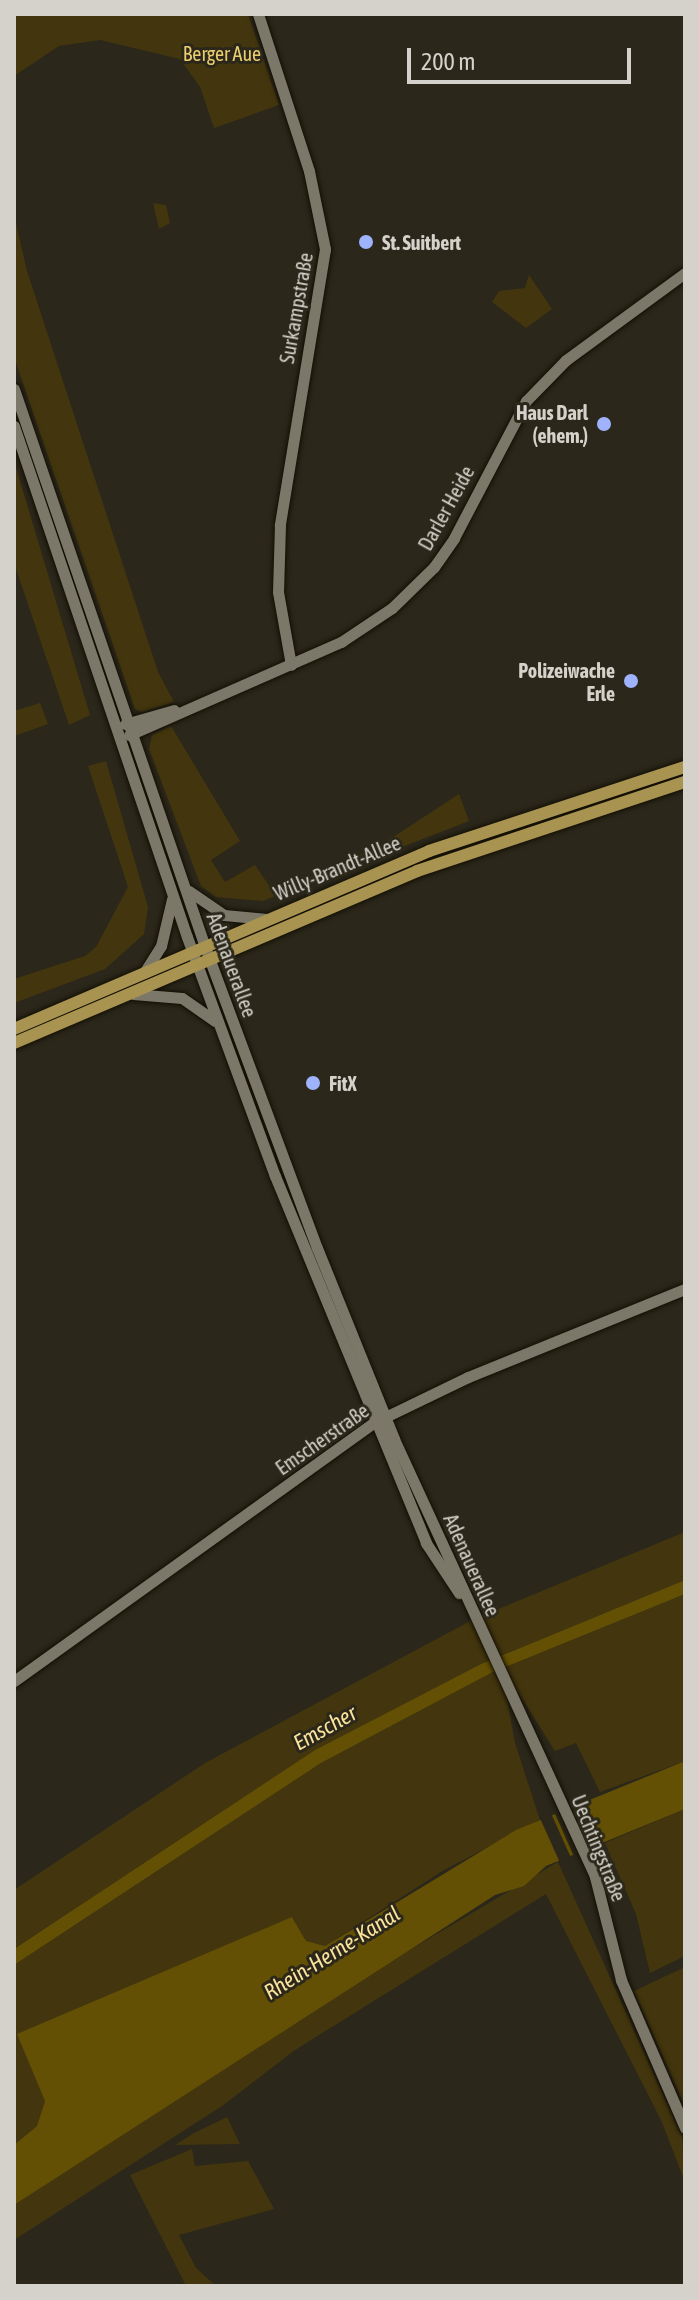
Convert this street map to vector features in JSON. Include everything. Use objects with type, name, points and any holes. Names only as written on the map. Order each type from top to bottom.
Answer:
[{"type":"main road","name":"Surkampstraße","points":[[258,14],[309,171],[325,249],[280,525],[279,603],[291,665]]},
{"type":"main road","name":"Darler Heide","points":[[118,732],[291,665],[341,642],[406,596],[454,538],[526,401],[566,360],[685,273]]},
{"type":"main road","name":"Adenauerallee","points":[[14,389],[205,947],[380,1419]]},
{"type":"main road","name":"Adenauerallee","points":[[14,426],[218,1023],[380,1419],[484,1637]]},
{"type":"main road","name":"Willy-Brandt-Allee","points":[[14,1029],[268,919],[491,829],[685,767]]},
{"type":"main road","name":"Willy-Brandt-Allee","points":[[14,1043],[417,871],[685,782]]},
{"type":"main road","points":[[187,889],[224,915],[268,919]]},
{"type":"main road","points":[[144,973],[161,946],[173,894]]},
{"type":"main road","points":[[132,994],[182,998],[218,1023]]},
{"type":"main road","name":"Emscherstraße","points":[[14,1681],[380,1419],[468,1377],[685,1289]]},
{"type":"main road","name":"Uechtingstraße","points":[[484,1637],[588,1861],[605,1903],[621,1980],[685,2128]]},
{"type":"green space","name":"Berger Aue","points":[[14,14],[248,14],[279,105],[214,128],[200,87],[180,59],[100,40],[59,46],[14,76]]},
{"type":"green space","points":[[153,203],[166,205],[170,223],[159,229]]},
{"type":"green space","points":[[14,215],[27,271],[158,672],[174,702],[142,712],[135,709],[14,357]]},
{"type":"green space","points":[[529,275],[552,309],[526,328],[492,302],[499,291],[525,288]]},
{"type":"green space","points":[[14,461],[90,715],[69,725],[14,563]]},
{"type":"green space","points":[[40,703],[48,724],[14,736],[14,711]]},
{"type":"green space","points":[[171,726],[240,841],[211,860],[225,882],[255,865],[270,887],[312,876],[378,847],[459,794],[469,821],[263,901],[216,897],[201,886],[149,749],[152,735]]},
{"type":"green space","points":[[106,761],[148,907],[144,934],[105,969],[14,1003],[14,979],[85,956],[96,947],[128,887],[88,766]]},
{"type":"green space","points":[[685,1532],[685,1580],[481,1664],[315,1750],[14,1949],[14,1890],[205,1763],[474,1619]]},
{"type":"green space","points":[[685,1594],[685,1761],[600,1792],[576,1743],[555,1751],[518,1692],[506,1694],[515,1743],[540,1820],[444,1870],[325,1946],[306,1941],[293,1918],[45,2101],[37,2126],[14,2145],[14,1965],[321,1763],[493,1672]]},
{"type":"green space","points":[[685,1809],[685,1956],[650,1973],[636,1914],[605,1843]]},
{"type":"green space","points":[[558,1862],[682,2137],[685,2182],[661,2120],[546,1894],[295,2050],[222,2106],[14,2240],[14,2205],[327,1999]]},
{"type":"green space","points":[[685,1967],[685,2106],[634,1991]]},
{"type":"green space","points":[[227,2117],[240,2144],[175,2145],[194,2133]]},
{"type":"green space","points":[[192,2149],[195,2166],[248,2161],[274,2209],[179,2235],[196,2268],[216,2286],[186,2286],[130,2175]]},
{"type":"water","points":[[685,1580],[685,1594],[493,1672],[321,1763],[14,1965],[14,1949],[315,1750],[481,1664]]},
{"type":"water","name":"Rhein-Herne-Kanal","points":[[685,1761],[685,1809],[546,1866],[524,1886],[495,1895],[14,2205],[14,2145],[37,2126],[45,2101],[17,2034],[292,1917],[306,1941],[325,1946],[516,1830]]},
{"type":"pier","points":[[572,1801],[594,1851],[575,1859],[553,1809]]},
{"type":"pier","points":[[550,1811],[572,1860],[561,1865],[539,1816]]},
{"type":"place","name":"St. Suitbert","points":[[366,242]]},
{"type":"place","name":"Haus Darl (ehem.)","points":[[604,424]]},
{"type":"place","name":"Polizeiwache Erle","points":[[631,681]]},
{"type":"place","name":"FitX","points":[[313,1083]]},
{"type":"water label","name":"Emscher","points":[[325,1728]]}]
